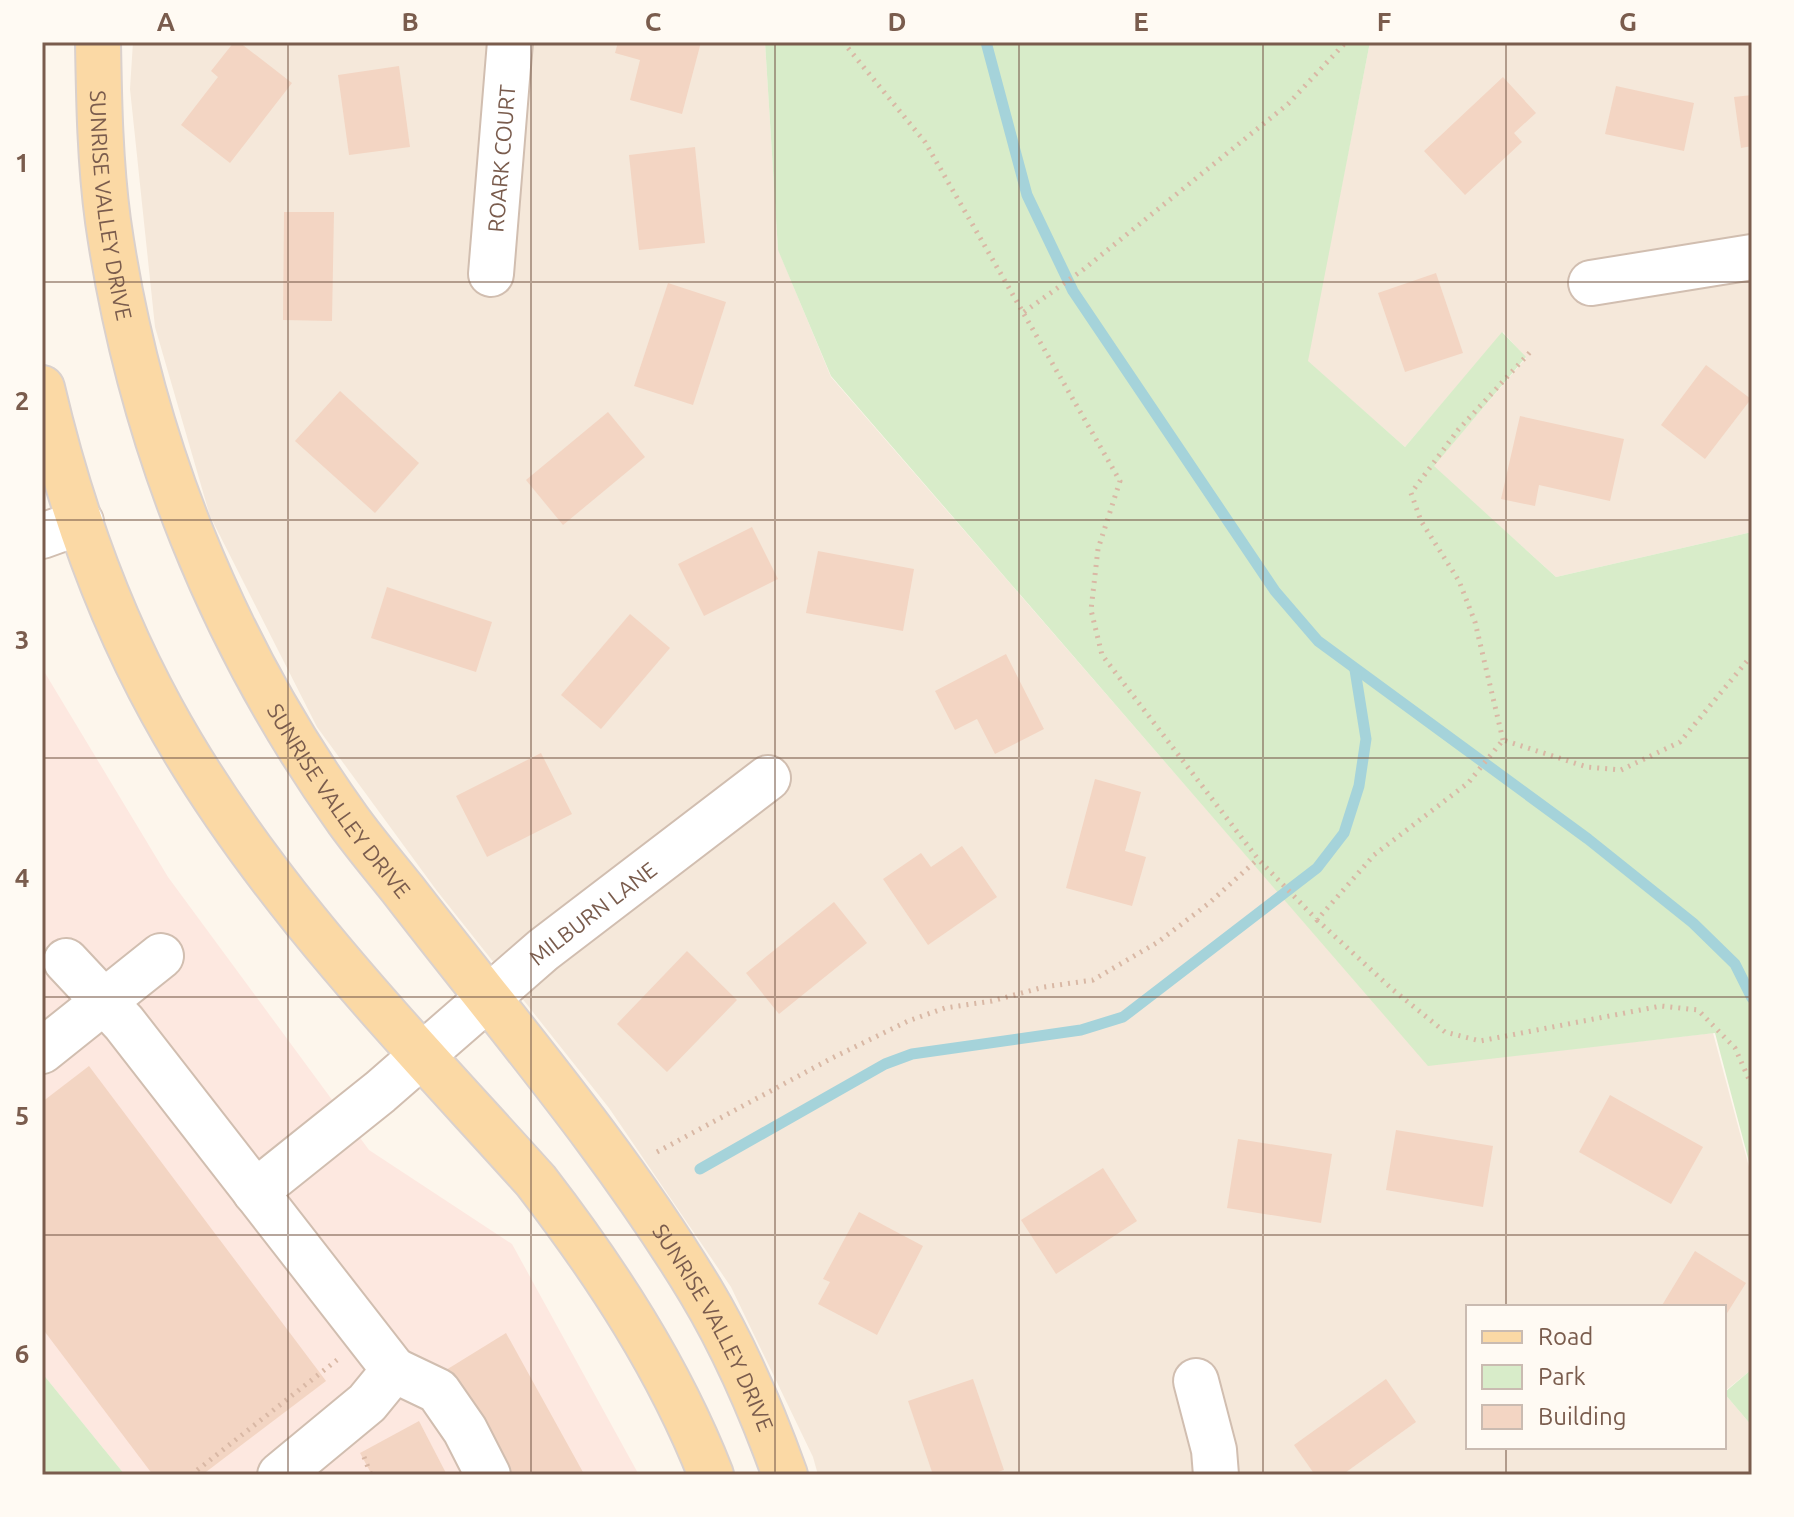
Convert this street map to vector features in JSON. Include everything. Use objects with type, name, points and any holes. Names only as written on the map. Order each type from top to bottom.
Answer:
[{"type":"main road","name":"SUNRISE VALLEY DRIVE","points":[[98,42],[105,188],[129,338],[160,451],[204,566],[255,672],[300,749],[351,823],[582,1119],[694,1281],[730,1344],[758,1403],[785,1475]]},
{"type":"main road","points":[[42,388],[61,529],[120,625],[161,710],[226,814],[304,919],[536,1181],[603,1272],[663,1372],[711,1475]]},
{"type":"street","name":"ROARK COURT","points":[[491,274],[510,42]]},
{"type":"street","points":[[1591,283],[1752,257]]},
{"type":"street","name":"MILBURN LANE","points":[[255,1192],[423,1054],[543,950],[768,778]]},
{"type":"street","points":[[42,1051],[161,956]]},
{"type":"street","points":[[66,961],[124,1023],[394,1370],[438,1391],[465,1430],[488,1475]]},
{"type":"street","points":[[280,1475],[367,1403],[394,1370]]},
{"type":"street","points":[[1196,1381],[1214,1450],[1216,1475]]},
{"type":"path","points":[[843,42],[925,142],[1120,481],[1098,549],[1091,610],[1102,655],[1258,859],[1317,920],[1392,989],[1445,1032],[1480,1041],[1661,1006],[1698,1010],[1735,1048],[1752,1086]]},
{"type":"path","points":[[1024,312],[1084,269],[1288,104],[1346,42]]},
{"type":"path","points":[[1503,740],[1475,622],[1459,581],[1421,521],[1411,493],[1458,430],[1532,350]]},
{"type":"path","points":[[1503,740],[1587,767],[1621,770],[1680,742],[1752,655]]},
{"type":"path","points":[[1317,920],[1374,855],[1468,783],[1503,740]]},
{"type":"path","points":[[653,1155],[832,1058],[908,1021],[945,1008],[1093,980],[1158,942],[1208,904],[1258,859]]},
{"type":"path","points":[[191,1475],[337,1360]]},
{"type":"shaded area","points":[[133,42],[765,42],[778,249],[831,377],[1428,1065],[1713,1033],[1752,1178],[1752,1369],[1726,1390],[1726,1305],[1466,1305],[1466,1449],[1726,1449],[1726,1395],[1752,1426],[1752,1475],[818,1475],[813,1457],[731,1287],[609,1108],[437,891],[317,727],[210,516],[155,327],[130,89]]},
{"type":"shaded area","points":[[1370,42],[1752,42],[1752,532],[1556,577],[1433,466],[1526,358],[1503,332],[1405,447],[1307,361]]},
{"type":"shaded area","points":[[42,668],[168,877],[369,1150],[512,1244],[639,1475],[125,1475],[42,1373]]},
{"type":"green space","points":[[765,42],[1370,42],[1308,361],[1405,447],[1502,332],[1526,357],[1434,466],[1556,577],[1752,532],[1752,1173],[1715,1033],[1428,1066],[831,376],[778,250]]},
{"type":"green space","points":[[1752,1369],[1752,1426],[1726,1395],[1726,1391]]},
{"type":"green space","points":[[42,1373],[125,1475],[42,1475]]},
{"type":"building","points":[[234,42],[239,42],[292,83],[230,163],[181,125],[218,77],[211,71]]},
{"type":"building","points":[[618,42],[701,42],[682,114],[630,100],[640,60],[615,53]]},
{"type":"building","points":[[399,66],[410,147],[349,155],[338,75]]},
{"type":"building","points":[[1503,77],[1536,113],[1514,133],[1522,142],[1465,195],[1424,151]]},
{"type":"building","points":[[1616,86],[1694,103],[1684,151],[1605,134]]},
{"type":"building","points":[[1752,95],[1752,146],[1741,148],[1734,97]]},
{"type":"building","points":[[695,147],[705,243],[639,250],[629,155]]},
{"type":"building","points":[[284,212],[334,212],[332,321],[283,320]]},
{"type":"building","points":[[1436,273],[1463,353],[1405,372],[1378,293]]},
{"type":"building","points":[[668,283],[726,302],[693,405],[634,386]]},
{"type":"building","points":[[1706,365],[1751,399],[1705,459],[1661,425]]},
{"type":"building","points":[[340,391],[419,463],[375,513],[295,441]]},
{"type":"building","points":[[608,412],[645,457],[563,525],[526,480]]},
{"type":"building","points":[[1520,416],[1624,439],[1610,501],[1539,485],[1535,506],[1501,499]]},
{"type":"building","points":[[752,527],[778,579],[704,616],[678,564]]},
{"type":"building","points":[[818,551],[914,569],[903,631],[806,613]]},
{"type":"building","points":[[387,587],[492,622],[476,672],[371,638]]},
{"type":"building","points":[[630,614],[670,648],[601,729],[561,695]]},
{"type":"building","points":[[1006,654],[1044,729],[995,754],[977,719],[955,730],[935,691]]},
{"type":"building","points":[[541,753],[572,814],[487,857],[456,796]]},
{"type":"building","points":[[1095,779],[1141,792],[1125,851],[1146,857],[1132,906],[1066,888]]},
{"type":"building","points":[[962,846],[997,897],[928,945],[883,879],[921,853],[931,867]]},
{"type":"building","points":[[834,902],[867,943],[779,1014],[746,973]]},
{"type":"building","points":[[687,951],[737,1000],[667,1072],[617,1024]]},
{"type":"building","points":[[89,1066],[326,1381],[202,1475],[153,1475],[42,1328],[42,1102]]},
{"type":"building","points":[[1610,1095],[1703,1147],[1671,1204],[1579,1152]]},
{"type":"building","points":[[1396,1130],[1493,1146],[1483,1207],[1386,1190]]},
{"type":"building","points":[[1238,1139],[1332,1154],[1321,1223],[1227,1208]]},
{"type":"building","points":[[1103,1168],[1137,1221],[1056,1274],[1021,1220]]},
{"type":"building","points":[[859,1212],[923,1246],[877,1335],[818,1304],[830,1282],[823,1279]]},
{"type":"building","points":[[1695,1251],[1746,1283],[1726,1315],[1726,1305],[1662,1305]]},
{"type":"building","points":[[506,1333],[584,1474],[505,1475],[446,1370]]},
{"type":"building","points":[[973,1379],[1004,1470],[989,1475],[933,1475],[908,1401]]},
{"type":"building","points":[[1386,1379],[1416,1422],[1342,1475],[1315,1475],[1294,1445]]},
{"type":"building","points":[[419,1421],[447,1475],[372,1475],[360,1453]]},
{"type":"waterway","points":[[986,42],[1027,195],[1073,291],[1275,591],[1318,641],[1588,839],[1693,923],[1735,964],[1752,998]]},
{"type":"waterway","points":[[700,1169],[885,1064],[912,1054],[1081,1030],[1123,1017],[1317,868],[1344,833],[1359,786],[1366,739],[1355,670]]}]
